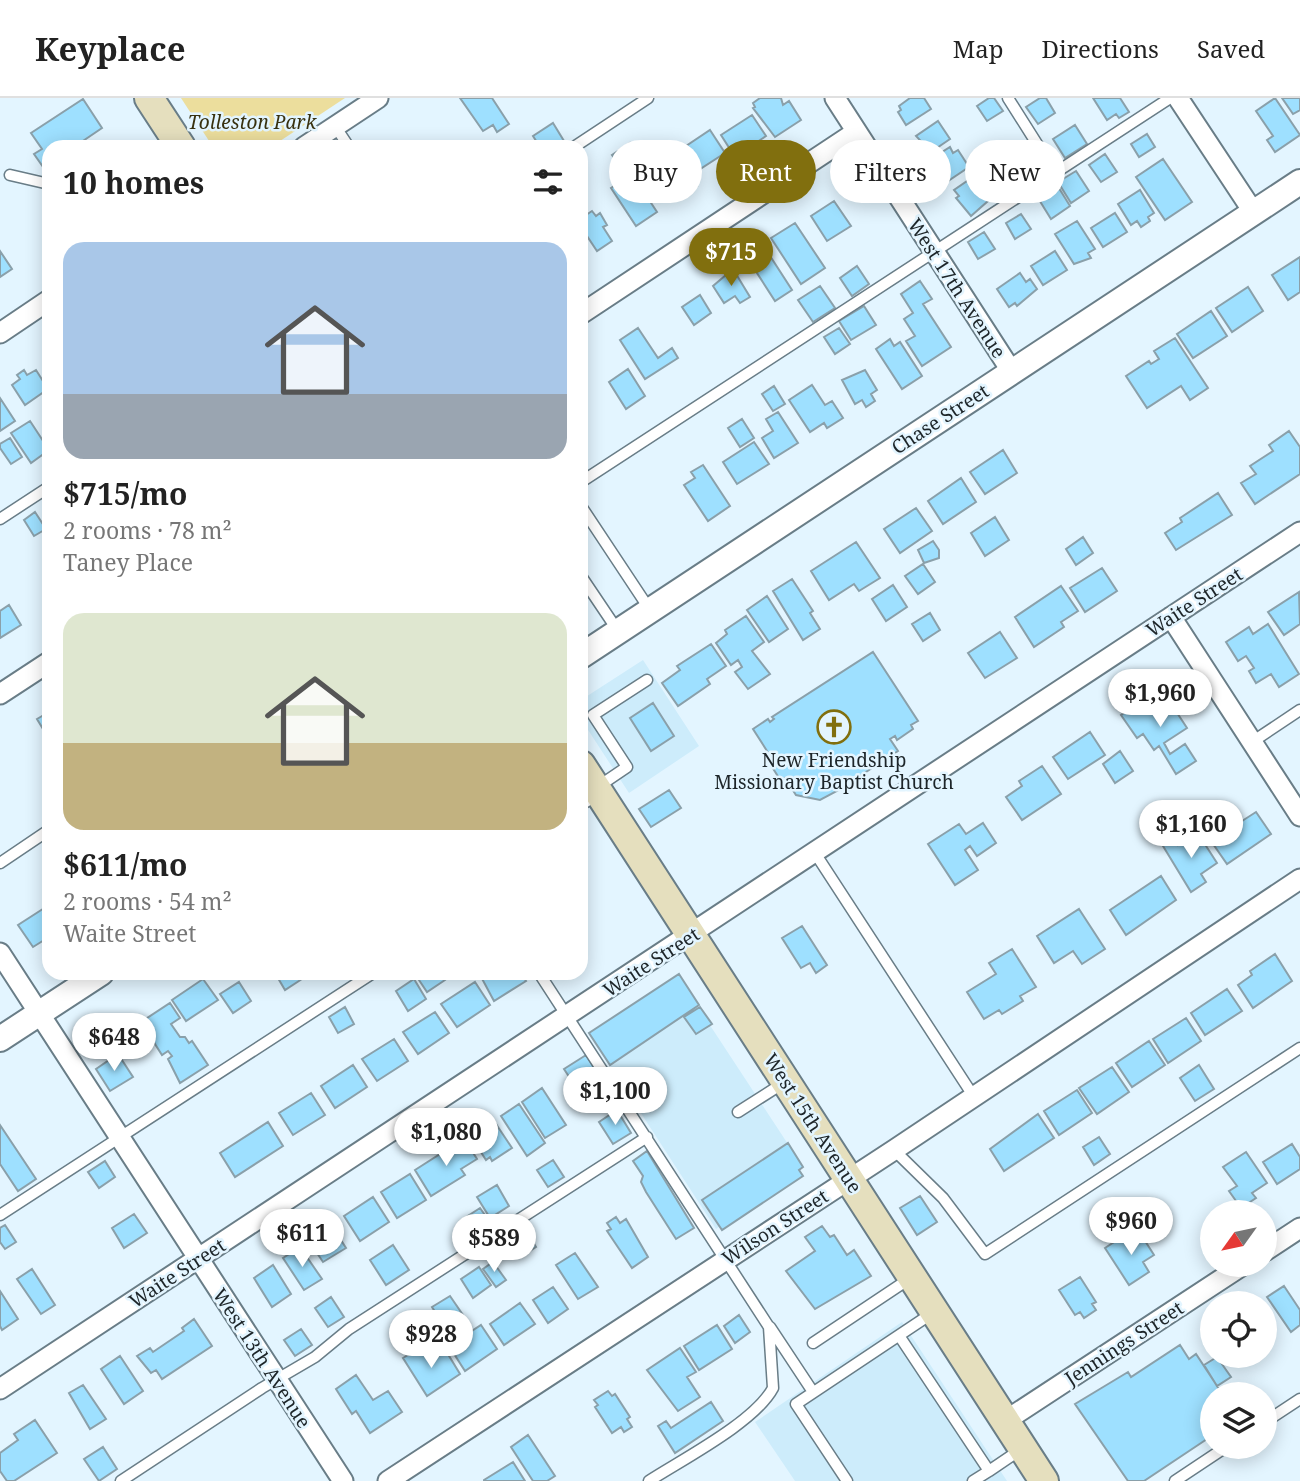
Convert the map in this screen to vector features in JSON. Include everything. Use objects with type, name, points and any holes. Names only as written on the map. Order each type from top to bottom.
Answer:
[{"type":"main road","points":[[149,98],[176,140]]},
{"type":"main road","name":"West 15th Avenue","points":[[589,788],[691,935],[1044,1481]]},
{"type":"street","points":[[314,140],[378,98]]},
{"type":"street","name":"West 17th Avenue","points":[[835,98],[1012,372]]},
{"type":"street","points":[[1178,98],[1254,213]]},
{"type":"street","points":[[588,309],[856,132]]},
{"type":"street","name":"Chase Street","points":[[588,651],[1300,182]]},
{"type":"street","points":[[0,332],[42,305]]},
{"type":"street","name":"Waite Street","points":[[0,1389],[1300,532]]},
{"type":"street","points":[[1171,617],[1300,816]]},
{"type":"street","points":[[0,694],[42,667]]},
{"type":"street","name":"Wilson Street","points":[[388,1481],[894,1150],[1300,878]]},
{"type":"street","name":"West 13th Avenue","points":[[0,953],[343,1481]]},
{"type":"street","points":[[0,1039],[90,980]]},
{"type":"street","points":[[1278,1242],[1300,1228]]},
{"type":"street","name":"Jennings Street","points":[[1005,1421],[1223,1278]]},
{"type":"lane","points":[[585,140],[648,98]]},
{"type":"lane","points":[[1008,98],[1035,140]]},
{"type":"lane","points":[[1065,168],[1170,98]]},
{"type":"lane","points":[[335,126],[344,140]]},
{"type":"lane","points":[[10,175],[42,182]]},
{"type":"lane","points":[[588,477],[1011,203]]},
{"type":"lane","points":[[0,519],[42,492]]},
{"type":"lane","points":[[588,517],[650,611]]},
{"type":"lane","points":[[588,586],[619,631]]},
{"type":"lane","points":[[589,788],[627,767],[593,715],[646,680]]},
{"type":"lane","points":[[1252,741],[1300,710]]},
{"type":"lane","points":[[0,863],[42,835]]},
{"type":"lane","points":[[815,853],[974,1097]]},
{"type":"lane","points":[[0,1215],[362,980]]},
{"type":"lane","points":[[544,980],[813,1392]]},
{"type":"lane","points":[[894,1150],[943,1198],[985,1254],[1300,1048]]},
{"type":"lane","points":[[738,1112],[785,1081]]},
{"type":"lane","points":[[121,1481],[315,1357],[349,1329],[647,1137]]},
{"type":"lane","points":[[813,1343],[912,1277]]},
{"type":"lane","points":[[846,1481],[796,1404],[935,1312]]},
{"type":"lane","points":[[649,1481],[754,1413],[769,1397],[773,1388],[769,1327]]},
{"type":"lane","points":[[900,1337],[989,1471]]},
{"type":"lane","points":[[1277,1414],[1300,1399]]},
{"type":"lane","points":[[974,1481],[1023,1448]]},
{"type":"lane","points":[[1175,1481],[1208,1459]]},
{"type":"shaded area","points":[[643,660],[699,746],[629,793],[588,730],[588,695]]},
{"type":"shaded area","points":[[677,975],[803,1167],[716,1229],[589,1033]]},
{"type":"shaded area","points":[[902,1322],[1007,1481],[795,1481],[755,1422]]},
{"type":"green space","name":"Tolleston Park","points":[[181,98],[345,98],[282,140],[208,140]]},
{"type":"building","points":[[460,98],[492,98],[509,124],[497,132],[493,125],[483,131]]},
{"type":"building","points":[[760,98],[781,98],[783,105],[789,101],[801,120],[775,137],[753,108],[753,103]]},
{"type":"building","points":[[910,98],[924,98],[931,109],[906,125],[898,112],[901,110],[899,106]]},
{"type":"building","points":[[989,98],[994,98],[1003,111],[987,121],[977,106]]},
{"type":"building","points":[[1040,98],[1046,98],[1055,113],[1038,124],[1026,107]]},
{"type":"building","points":[[1093,98],[1120,98],[1129,112],[1119,118],[1116,114],[1107,120]]},
{"type":"building","points":[[1275,98],[1300,135],[1275,152],[1267,140],[1273,136],[1256,111]]},
{"type":"building","points":[[1282,98],[1300,98],[1300,110],[1293,114]]},
{"type":"building","points":[[83,99],[102,128],[84,140],[42,140],[42,149],[31,133]]},
{"type":"building","points":[[752,115],[766,136],[760,140],[724,140],[721,135]]},
{"type":"building","points":[[938,121],[950,139],[920,140],[916,136]]},
{"type":"building","points":[[553,123],[563,140],[536,140],[533,136]]},
{"type":"building","points":[[1075,125],[1087,144],[1065,158],[1065,140],[1053,139]]},
{"type":"building","points":[[710,130],[717,140],[716,159],[702,168],[702,140],[695,140]]},
{"type":"building","points":[[1147,134],[1155,147],[1139,157],[1131,144]]},
{"type":"building","points":[[42,149],[42,165],[34,154]]},
{"type":"building","points":[[951,149],[953,153],[958,150],[965,161],[965,170],[951,179]]},
{"type":"building","points":[[1105,154],[1117,172],[1101,182],[1089,165]]},
{"type":"building","points":[[1163,159],[1192,202],[1165,220],[1136,177]]},
{"type":"building","points":[[1076,171],[1089,191],[1071,203],[1065,193],[1065,178]]},
{"type":"building","points":[[965,182],[965,203],[986,203],[971,216],[956,198],[959,196],[954,190]]},
{"type":"building","points":[[1140,190],[1154,213],[1148,217],[1150,221],[1141,227],[1137,221],[1131,225],[1118,204]]},
{"type":"building","points":[[1065,198],[1070,206],[1051,219],[1041,203],[1065,203]]},
{"type":"building","points":[[621,203],[651,203],[657,212],[636,226]]},
{"type":"building","points":[[835,203],[851,226],[827,241],[811,216]]},
{"type":"building","points":[[592,211],[596,216],[600,213],[607,225],[603,227],[612,241],[597,251],[588,238],[588,214]]},
{"type":"building","points":[[1115,213],[1127,232],[1103,247],[1091,228]]},
{"type":"building","points":[[1021,214],[1031,229],[1015,239],[1006,223]]},
{"type":"building","points":[[1077,221],[1095,249],[1088,253],[1091,258],[1074,264],[1055,234]]},
{"type":"building","points":[[795,223],[825,268],[801,284],[771,238]]},
{"type":"building","points":[[984,232],[995,249],[978,259],[968,242]]},
{"type":"building","points":[[763,245],[792,290],[775,301],[746,256]]},
{"type":"building","points":[[0,251],[12,269],[0,277]]},
{"type":"building","points":[[1055,251],[1067,270],[1043,285],[1031,266]]},
{"type":"building","points":[[1300,257],[1300,292],[1288,300],[1272,275]]},
{"type":"building","points":[[857,266],[869,284],[852,296],[840,278]]},
{"type":"building","points":[[733,269],[750,297],[740,303],[735,296],[724,303],[713,286]]},
{"type":"building","points":[[1020,273],[1026,282],[1030,279],[1037,289],[1017,306],[1015,303],[1009,307],[997,289]]},
{"type":"building","points":[[920,281],[932,299],[923,304],[951,347],[922,366],[906,341],[915,336],[904,319],[913,313],[901,294]]},
{"type":"building","points":[[820,286],[835,308],[813,322],[798,300]]},
{"type":"building","points":[[1248,287],[1263,311],[1232,332],[1216,308]]},
{"type":"building","points":[[700,295],[711,313],[694,325],[682,307]]},
{"type":"building","points":[[864,306],[876,325],[851,340],[839,321]]},
{"type":"building","points":[[1211,311],[1227,336],[1193,358],[1177,334]]},
{"type":"building","points":[[638,328],[658,358],[672,348],[678,358],[645,379],[620,340]]},
{"type":"building","points":[[839,328],[850,344],[835,354],[824,337]]},
{"type":"building","points":[[1175,338],[1208,388],[1190,400],[1181,386],[1147,408],[1126,376],[1149,361],[1151,364],[1159,359],[1154,351]]},
{"type":"building","points":[[890,339],[894,346],[900,342],[922,376],[902,389],[876,349]]},
{"type":"building","points":[[628,369],[645,396],[626,409],[609,382]]},
{"type":"building","points":[[24,370],[27,375],[36,370],[42,380],[42,393],[25,405],[12,385],[20,379],[17,375]]},
{"type":"building","points":[[865,370],[877,390],[871,394],[875,401],[866,407],[862,400],[855,404],[842,380]]},
{"type":"building","points":[[812,385],[825,405],[832,401],[843,418],[827,428],[824,423],[810,432],[789,400]]},
{"type":"building","points":[[774,386],[785,404],[773,411],[762,394]]},
{"type":"building","points":[[0,398],[15,421],[0,431]]},
{"type":"building","points":[[778,412],[798,443],[774,458],[762,438],[773,431],[766,419]]},
{"type":"building","points":[[742,419],[754,438],[740,447],[728,428]]},
{"type":"building","points":[[30,421],[42,439],[42,455],[31,463],[11,433]]},
{"type":"building","points":[[1289,431],[1300,447],[1300,474],[1255,504],[1241,483],[1256,474],[1250,466],[1273,451],[1269,445]]},
{"type":"building","points":[[10,438],[22,457],[11,464],[0,448],[0,444]]},
{"type":"building","points":[[754,442],[769,464],[737,484],[723,462]]},
{"type":"building","points":[[1003,450],[1017,473],[985,494],[970,472]]},
{"type":"building","points":[[703,465],[730,506],[708,521],[684,485],[695,478],[691,472]]},
{"type":"building","points":[[961,478],[976,502],[943,524],[928,501]]},
{"type":"building","points":[[1218,493],[1232,515],[1176,550],[1165,533],[1182,522],[1180,518]]},
{"type":"building","points":[[916,508],[932,531],[900,553],[884,529]]},
{"type":"building","points":[[35,512],[42,523],[42,531],[34,536],[24,520]]},
{"type":"building","points":[[995,517],[1009,540],[985,556],[971,533]]},
{"type":"building","points":[[1083,537],[1093,553],[1076,565],[1066,549]]},
{"type":"building","points":[[933,541],[939,550],[939,558],[924,563],[918,550]]},
{"type":"building","points":[[856,542],[880,578],[859,591],[854,584],[829,600],[811,571]]},
{"type":"building","points":[[923,564],[935,582],[918,594],[905,576]]},
{"type":"building","points":[[1102,568],[1117,591],[1085,612],[1070,588]]},
{"type":"building","points":[[792,579],[813,611],[810,613],[820,629],[803,640],[773,591]]},
{"type":"building","points":[[893,585],[907,607],[886,621],[872,599]]},
{"type":"building","points":[[1061,586],[1078,611],[1061,622],[1064,627],[1034,647],[1015,617]]},
{"type":"building","points":[[1299,592],[1300,624],[1284,635],[1268,612]]},
{"type":"building","points":[[767,596],[788,629],[769,642],[747,610]]},
{"type":"building","points":[[9,605],[21,625],[0,638],[0,611]]},
{"type":"building","points":[[930,613],[940,630],[923,641],[912,624]]},
{"type":"building","points":[[746,616],[764,642],[752,651],[770,674],[748,689],[735,672],[742,667],[738,660],[731,665],[716,643],[727,634],[725,630]]},
{"type":"building","points":[[1268,624],[1299,674],[1279,687],[1271,674],[1256,683],[1249,671],[1254,668],[1246,656],[1238,661],[1226,642],[1249,627],[1253,634]]},
{"type":"building","points":[[1000,632],[1017,658],[985,678],[968,653]]},
{"type":"building","points":[[711,644],[726,666],[707,679],[710,684],[678,706],[662,683],[680,670],[677,666]]},
{"type":"building","name":"New Friendship Missionary Baptist Church","points":[[873,652],[918,721],[911,725],[913,729],[897,740],[895,736],[890,739],[898,751],[837,791],[820,800],[796,795],[785,778],[781,781],[765,756],[769,754],[753,729],[768,719],[770,722],[774,719],[772,717]]},
{"type":"building","points":[[1164,693],[1187,728],[1164,743],[1170,754],[1185,744],[1196,761],[1176,774],[1159,746],[1154,750],[1143,734],[1137,738],[1121,715],[1142,701],[1145,706]]},
{"type":"building","points":[[653,703],[674,736],[651,751],[630,718]]},
{"type":"building","points":[[1090,732],[1105,755],[1068,779],[1053,757]]},
{"type":"building","points":[[1120,751],[1133,771],[1115,783],[1103,764]]},
{"type":"building","points":[[1042,766],[1061,794],[1022,820],[1006,797],[1022,786],[1019,781]]},
{"type":"building","points":[[669,790],[681,808],[651,827],[639,809]]},
{"type":"building","points":[[1180,804],[1185,810],[1169,821],[1165,814]]},
{"type":"building","points":[[1256,812],[1271,834],[1227,864],[1211,841]]},
{"type":"building","points":[[983,823],[996,843],[977,856],[970,846],[965,850],[978,870],[955,885],[928,844],[959,824],[966,834]]},
{"type":"building","points":[[1197,832],[1217,863],[1201,874],[1206,882],[1191,892],[1163,846],[1174,838],[1178,845]]},
{"type":"building","points":[[1161,876],[1176,900],[1126,935],[1110,910]]},
{"type":"building","points":[[1079,909],[1105,949],[1082,964],[1073,951],[1054,963],[1037,936]]},
{"type":"building","points":[[42,910],[42,941],[33,947],[18,925]]},
{"type":"building","points":[[802,926],[827,965],[816,973],[810,963],[801,968],[782,938]]},
{"type":"building","points":[[1012,949],[1036,987],[1020,996],[1023,1001],[1002,1014],[999,1010],[984,1019],[967,992],[996,974],[989,963]]},
{"type":"building","points":[[1275,954],[1292,981],[1253,1008],[1238,985],[1252,975],[1250,971]]},
{"type":"building","points":[[679,974],[699,1005],[610,1065],[589,1033]]},
{"type":"building","points":[[204,980],[218,1000],[186,1021],[172,1000]]},
{"type":"building","points":[[279,980],[300,980],[285,990]]},
{"type":"building","points":[[415,980],[426,999],[408,1011],[396,991]]},
{"type":"building","points":[[419,980],[445,980],[427,992]]},
{"type":"building","points":[[483,980],[526,981],[494,1001]]},
{"type":"building","points":[[239,982],[251,1001],[233,1013],[220,994]]},
{"type":"building","points":[[475,982],[490,1005],[457,1027],[441,1004]]},
{"type":"building","points":[[1227,989],[1242,1011],[1205,1035],[1191,1013]]},
{"type":"building","points":[[170,1003],[180,1018],[171,1024],[180,1037],[185,1037],[189,1043],[192,1041],[208,1065],[180,1083],[168,1059],[172,1056],[168,1051],[162,1055],[141,1022]]},
{"type":"building","points":[[345,1007],[354,1024],[338,1033],[329,1017]]},
{"type":"building","points":[[700,1007],[712,1024],[696,1034],[684,1017]]},
{"type":"building","points":[[435,1012],[449,1033],[418,1054],[403,1032]]},
{"type":"building","points":[[1186,1018],[1201,1041],[1168,1063],[1153,1039]]},
{"type":"building","points":[[114,1037],[119,1045],[104,1054],[99,1046]]},
{"type":"building","points":[[394,1039],[408,1061],[377,1081],[362,1059]]},
{"type":"building","points":[[1149,1041],[1165,1065],[1132,1087],[1116,1063]]},
{"type":"building","points":[[118,1054],[133,1077],[110,1091],[96,1069]]},
{"type":"building","points":[[586,1055],[603,1081],[581,1095],[564,1069]]},
{"type":"building","points":[[353,1065],[367,1087],[335,1108],[321,1086]]},
{"type":"building","points":[[1199,1065],[1214,1089],[1195,1101],[1180,1078]]},
{"type":"building","points":[[1112,1067],[1129,1092],[1097,1114],[1079,1088]]},
{"type":"building","points":[[542,1088],[566,1125],[545,1138],[522,1102]]},
{"type":"building","points":[[1077,1090],[1092,1113],[1059,1135],[1044,1111]]},
{"type":"building","points":[[311,1093],[325,1115],[293,1135],[279,1113]]},
{"type":"building","points":[[519,1104],[545,1143],[527,1156],[501,1116]]},
{"type":"building","points":[[617,1110],[631,1133],[613,1144],[599,1122]]},
{"type":"building","points":[[1038,1114],[1054,1138],[1004,1171],[990,1149]]},
{"type":"building","points":[[494,1121],[512,1148],[492,1161],[490,1157],[486,1160],[479,1149],[484,1146],[475,1133]]},
{"type":"building","points":[[268,1122],[283,1146],[235,1177],[220,1153]]},
{"type":"building","points":[[0,1125],[36,1179],[18,1191],[0,1164]]},
{"type":"building","points":[[1099,1137],[1110,1154],[1094,1165],[1083,1147]]},
{"type":"building","points":[[465,1140],[477,1159],[461,1169],[465,1175],[431,1196],[415,1170],[448,1149],[451,1155],[456,1151],[454,1147]]},
{"type":"building","points":[[788,1143],[803,1167],[799,1170],[803,1176],[722,1230],[702,1200]]},
{"type":"building","points":[[1292,1144],[1300,1157],[1300,1169],[1277,1184],[1263,1162]]},
{"type":"building","points":[[647,1151],[694,1228],[676,1239],[646,1192],[641,1182],[643,1176],[633,1161]]},
{"type":"building","points":[[1246,1152],[1267,1183],[1252,1193],[1256,1198],[1253,1200],[1235,1200],[1229,1191],[1237,1186],[1223,1167]]},
{"type":"building","points":[[553,1160],[564,1177],[548,1187],[537,1170]]},
{"type":"building","points":[[105,1161],[115,1177],[99,1188],[88,1172]]},
{"type":"building","points":[[410,1174],[426,1200],[397,1218],[381,1192]]},
{"type":"building","points":[[497,1185],[509,1206],[490,1218],[477,1197]]},
{"type":"building","points":[[920,1196],[937,1222],[917,1235],[900,1208]]},
{"type":"building","points":[[373,1197],[389,1222],[360,1241],[344,1216]]},
{"type":"building","points":[[480,1208],[492,1225],[471,1238],[460,1221]]},
{"type":"building","points":[[134,1214],[147,1233],[124,1248],[112,1228]]},
{"type":"building","points":[[616,1217],[620,1223],[626,1219],[648,1257],[632,1268],[607,1231],[611,1229],[607,1223]]},
{"type":"building","points":[[5,1225],[16,1242],[5,1249],[0,1242],[0,1228]]},
{"type":"building","points":[[332,1226],[346,1248],[323,1262],[309,1241]]},
{"type":"building","points":[[822,1226],[830,1237],[834,1235],[847,1255],[854,1250],[871,1276],[815,1309],[786,1271],[815,1251],[805,1237]]},
{"type":"building","points":[[526,1231],[536,1247],[525,1254],[515,1238]]},
{"type":"building","points":[[1140,1233],[1154,1255],[1143,1262],[1149,1272],[1129,1285],[1105,1248],[1122,1237],[1126,1243]]},
{"type":"building","points":[[393,1245],[409,1270],[386,1285],[370,1260]]},
{"type":"building","points":[[300,1247],[322,1279],[304,1290],[283,1258]]},
{"type":"building","points":[[575,1253],[598,1287],[578,1299],[556,1265]]},
{"type":"building","points":[[493,1262],[506,1280],[496,1287],[483,1269]]},
{"type":"building","points":[[273,1265],[291,1294],[272,1307],[254,1278]]},
{"type":"building","points":[[479,1267],[491,1285],[473,1298],[461,1279]]},
{"type":"building","points":[[32,1269],[55,1305],[41,1314],[17,1279]]},
{"type":"building","points":[[1080,1277],[1096,1302],[1092,1304],[1096,1310],[1084,1318],[1080,1312],[1075,1315],[1059,1290]]},
{"type":"building","points":[[1284,1286],[1300,1310],[1300,1325],[1291,1332],[1277,1312],[1276,1291]]},
{"type":"building","points":[[553,1287],[568,1309],[548,1323],[533,1300]]},
{"type":"building","points":[[0,1291],[18,1319],[2,1330],[0,1326]]},
{"type":"building","points":[[450,1296],[463,1315],[445,1327],[432,1307]]},
{"type":"building","points":[[331,1297],[344,1317],[328,1327],[315,1308]]},
{"type":"building","points":[[520,1303],[535,1324],[504,1345],[490,1324]]},
{"type":"building","points":[[739,1315],[750,1332],[735,1343],[724,1326]]},
{"type":"building","points":[[194,1319],[212,1346],[162,1379],[156,1370],[151,1373],[137,1356],[150,1348],[153,1352],[184,1331],[182,1328]]},
{"type":"building","points":[[481,1325],[497,1349],[465,1371],[449,1346]]},
{"type":"building","points":[[717,1325],[732,1349],[699,1370],[684,1346]]},
{"type":"building","points":[[301,1329],[312,1345],[295,1356],[284,1340]]},
{"type":"building","points":[[1180,1345],[1189,1359],[1196,1354],[1200,1360],[1200,1368],[1205,1368],[1214,1382],[1200,1382],[1200,1444],[1144,1481],[1128,1481],[1075,1404],[1128,1372],[1131,1377]]},
{"type":"building","points":[[423,1346],[432,1360],[446,1351],[460,1374],[427,1396],[403,1358]]},
{"type":"building","points":[[680,1348],[696,1372],[687,1377],[700,1397],[678,1411],[647,1370]]},
{"type":"building","points":[[120,1356],[143,1391],[124,1404],[101,1369]]},
{"type":"building","points":[[1206,1368],[1225,1368],[1231,1377],[1223,1382],[1215,1382]]},
{"type":"building","points":[[356,1375],[373,1400],[388,1391],[402,1412],[370,1433],[356,1411],[352,1414],[336,1389]]},
{"type":"building","points":[[83,1385],[106,1419],[90,1429],[69,1393]]},
{"type":"building","points":[[608,1391],[612,1396],[615,1394],[630,1417],[627,1419],[632,1427],[624,1432],[621,1427],[612,1433],[595,1407],[598,1405],[594,1400]]},
{"type":"building","points":[[711,1402],[723,1421],[675,1453],[658,1426],[666,1421],[671,1428]]},
{"type":"building","points":[[35,1420],[57,1453],[14,1481],[7,1481],[0,1471],[0,1453],[18,1440],[14,1434]]},
{"type":"building","points":[[528,1435],[555,1476],[547,1481],[533,1481],[511,1447]]},
{"type":"building","points":[[103,1447],[117,1469],[99,1481],[84,1459]]},
{"type":"building","points":[[513,1462],[525,1481],[484,1481],[484,1480]]},
{"type":"place","name":"New Friendship Missionary Baptist Church","points":[[834,727]]}]
